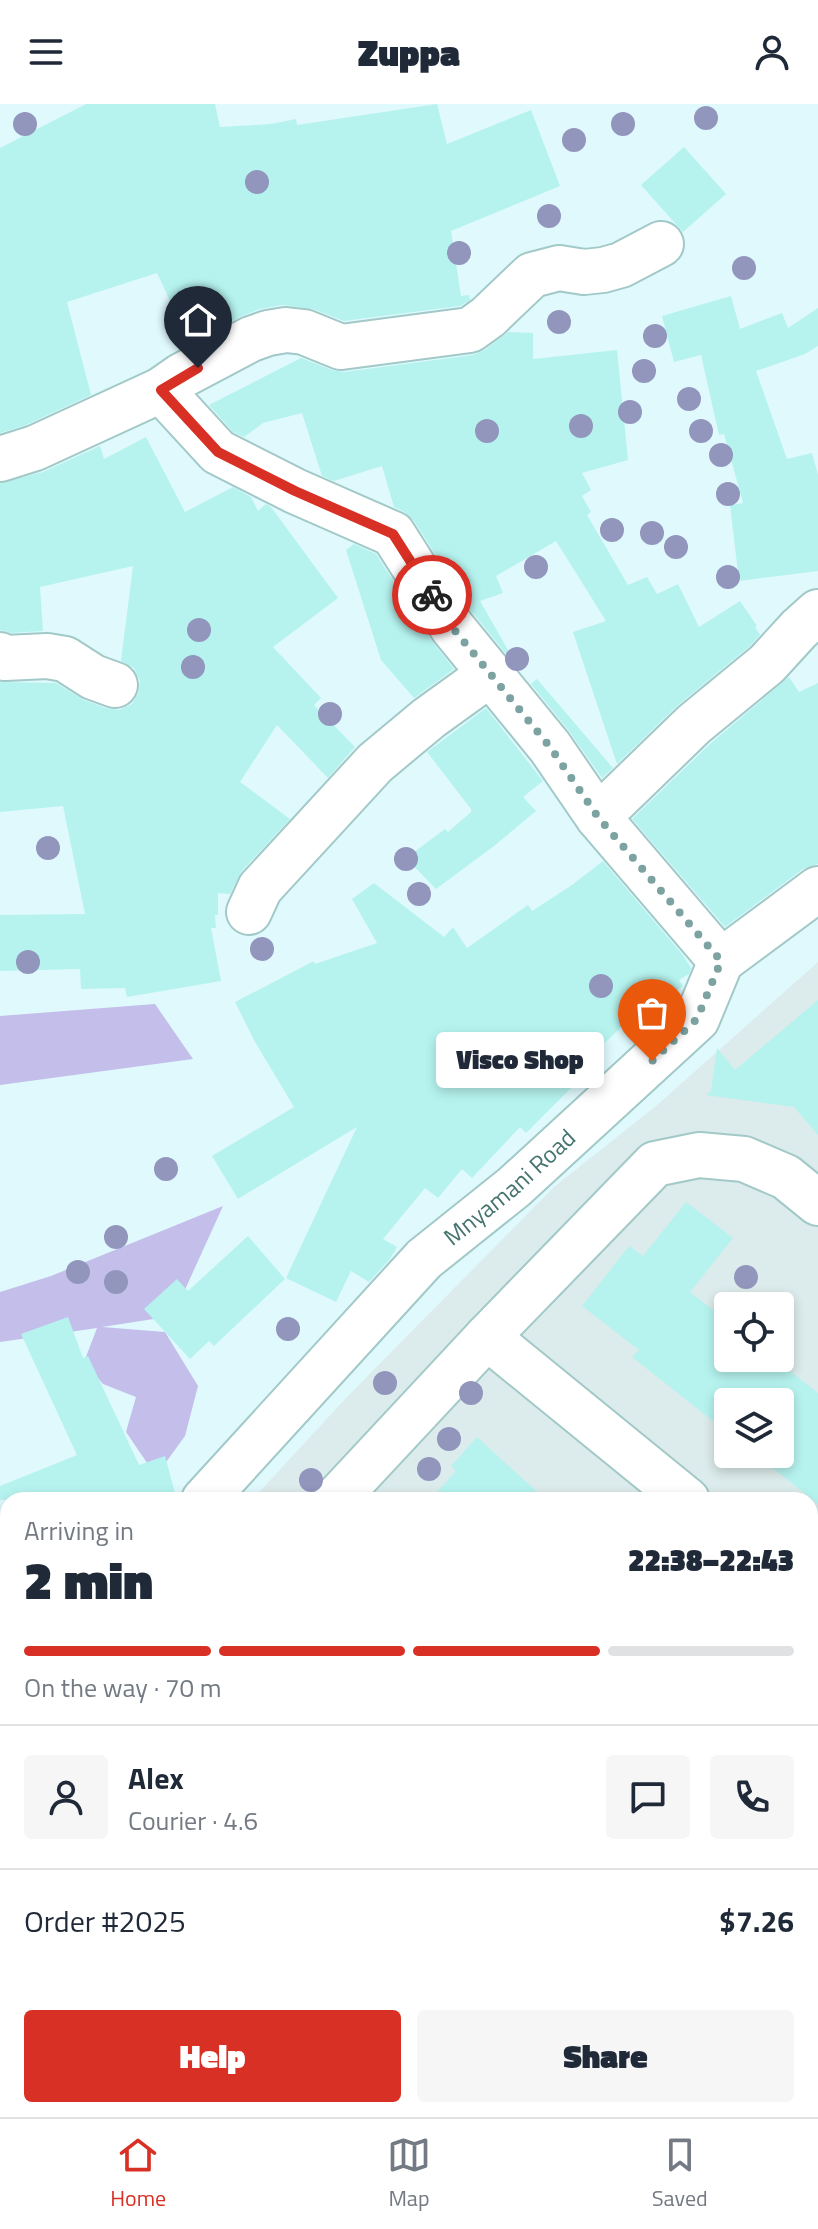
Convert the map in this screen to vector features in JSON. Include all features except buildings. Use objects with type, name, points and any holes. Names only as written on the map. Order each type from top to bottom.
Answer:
[{"type":"street","points":[[0,459],[35,448],[161,390],[181,376],[268,333],[286,330],[304,332],[341,347],[470,330],[532,275],[559,268],[584,272],[603,270],[621,265],[661,244]]},
{"type":"street","points":[[161,390],[218,452],[295,491],[393,534],[452,627],[550,747],[598,817],[721,961],[818,889]]},
{"type":"street","points":[[598,817],[694,724],[767,664],[818,612]]},
{"type":"street","points":[[0,655],[5,658],[47,656],[65,659],[93,677],[115,685]]},
{"type":"street","points":[[249,912],[260,888],[375,763],[429,718],[490,674]]},
{"type":"street","name":"Mnyamani Road","points":[[211,1492],[424,1259],[514,1187],[697,1019],[721,961]]},
{"type":"street","points":[[342,1492],[655,1164],[699,1155],[744,1159],[786,1177],[818,1203]]},
{"type":"street","points":[[487,1337],[677,1492]]},
{"type":"shaded area","points":[[818,962],[818,1492],[259,1492],[346,1398],[554,1187],[656,1106]]},
{"type":"shaded area","points":[[155,1004],[193,1059],[0,1085],[0,1016]]},
{"type":"shaded area","points":[[223,1206],[173,1316],[102,1327],[165,1332],[198,1386],[185,1436],[156,1476],[126,1432],[136,1397],[103,1384],[84,1362],[97,1328],[0,1342],[0,1292],[51,1276]]},
{"type":"way so far","points":[[432,595],[452,627],[550,747],[598,817],[721,961],[697,1019],[652,1061]]},
{"type":"place","name":"Visco Shop","points":[[652,1061]]},
{"type":"route","points":[[198,368],[161,390],[218,452],[295,491],[393,534],[432,595]]}]
